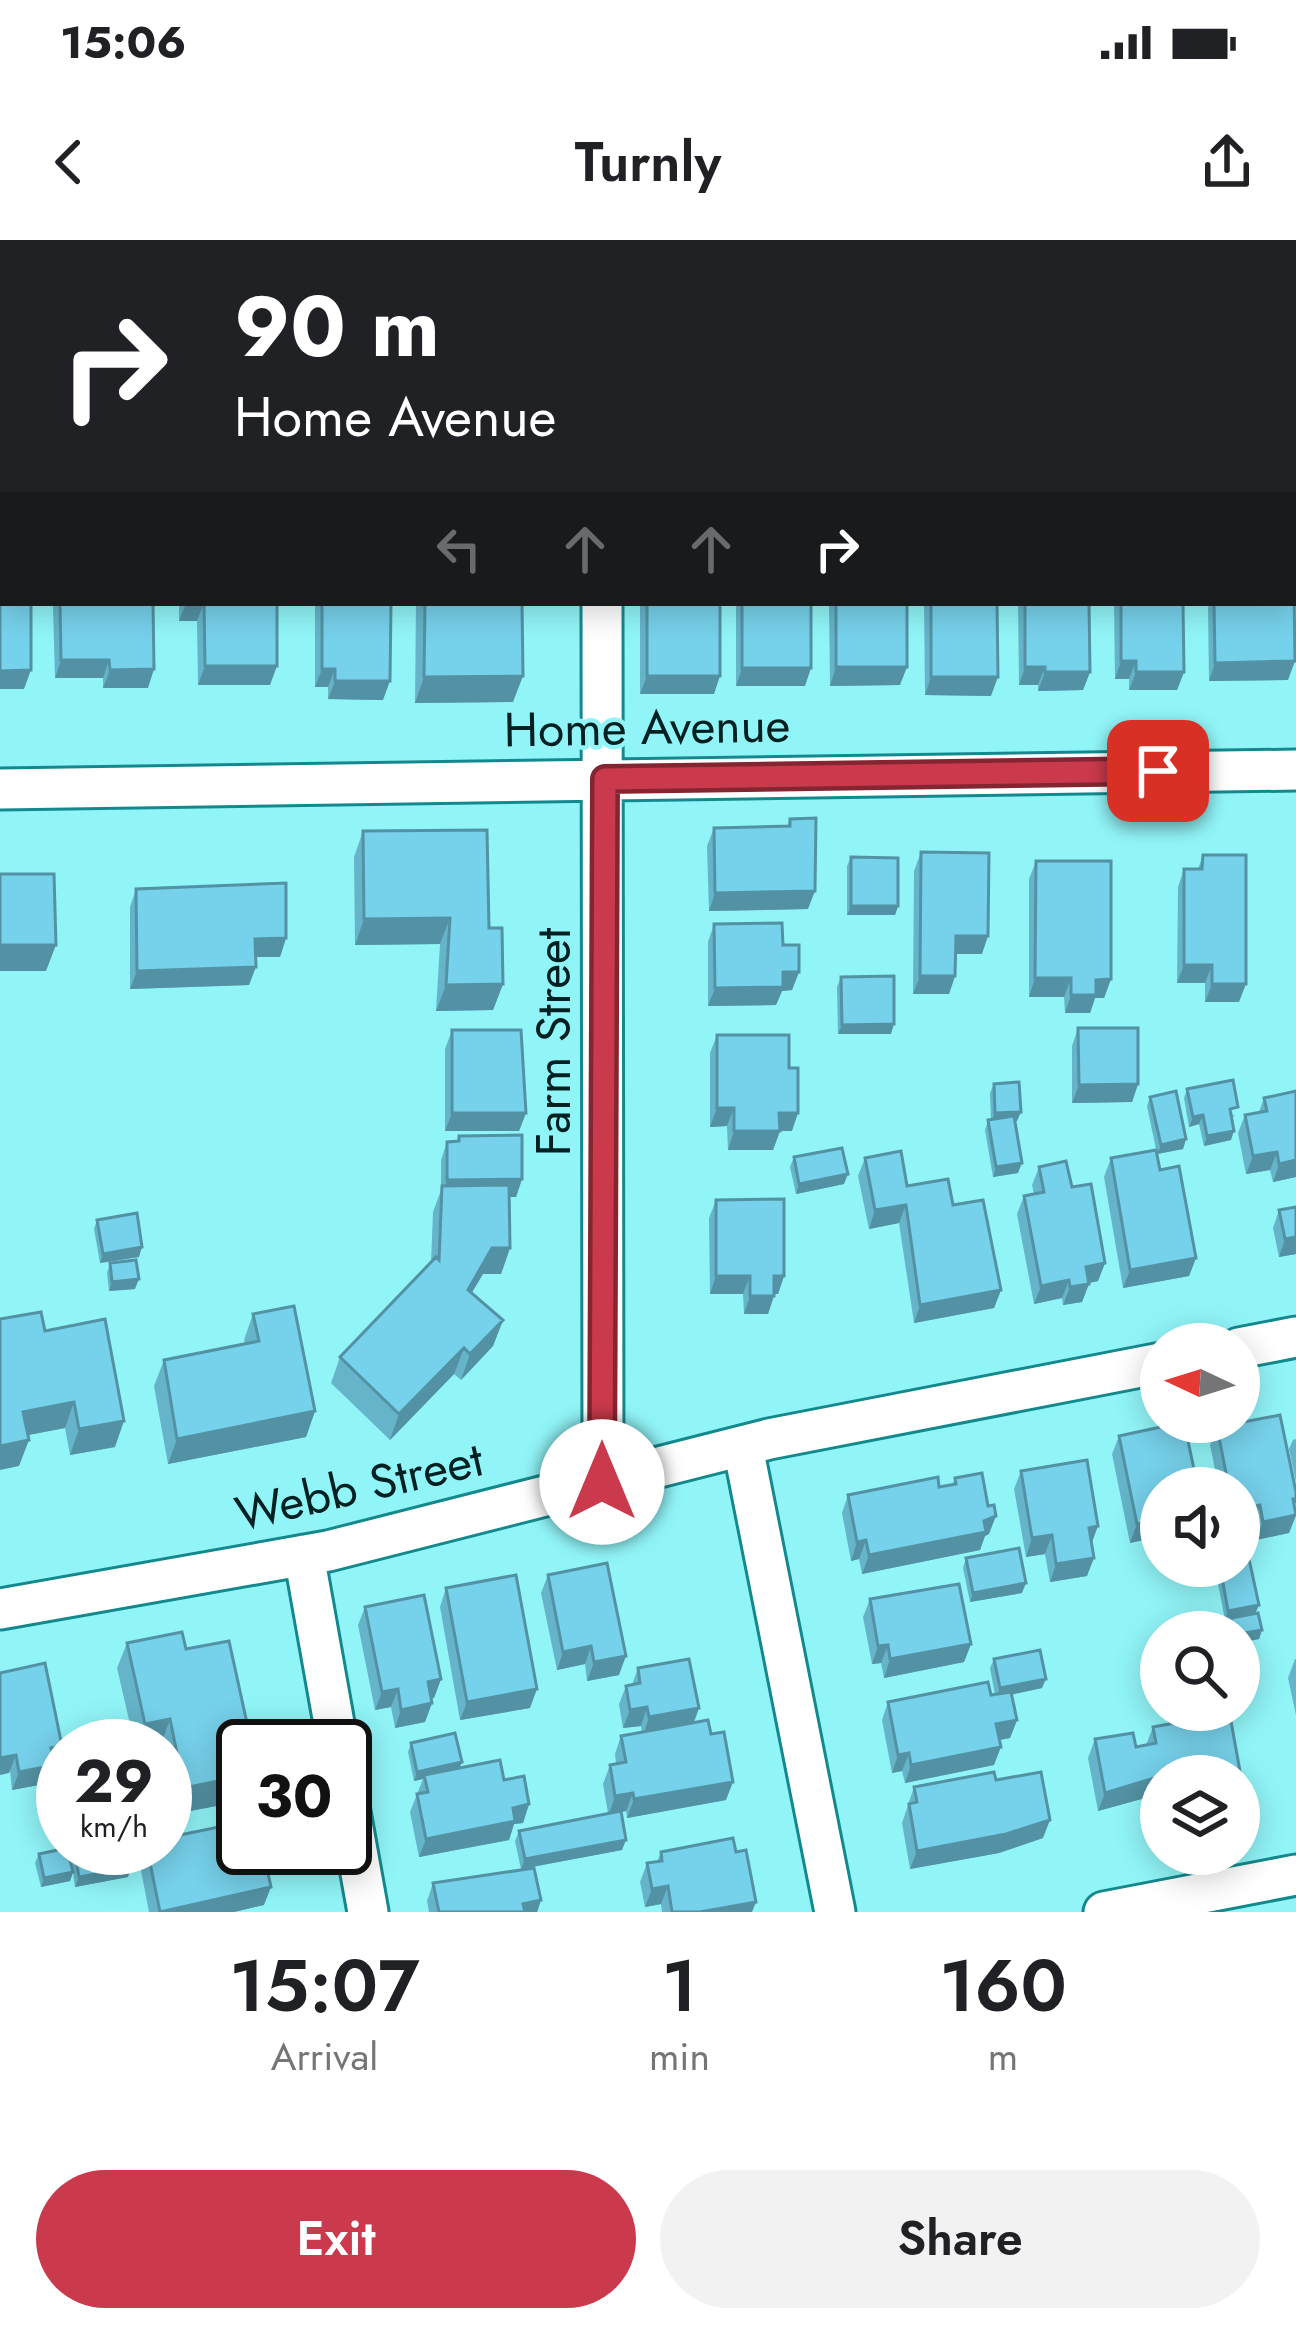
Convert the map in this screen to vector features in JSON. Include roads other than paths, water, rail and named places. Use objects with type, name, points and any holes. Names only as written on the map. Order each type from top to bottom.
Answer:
[{"type":"street","name":"Farm Street","points":[[602,606],[602,1482]]},
{"type":"street","name":"Home Avenue","points":[[0,788],[1296,770]]},
{"type":"street","points":[[1260,1344],[1296,1336]]},
{"type":"street","name":"Webb Street","points":[[0,1609],[304,1555],[743,1447],[1140,1367]]},
{"type":"street","points":[[743,1447],[835,1912]]},
{"type":"street","points":[[304,1555],[333,1719]]},
{"type":"street","points":[[361,1875],[368,1912]]},
{"type":"street","points":[[1104,1912],[1296,1875]]}]
